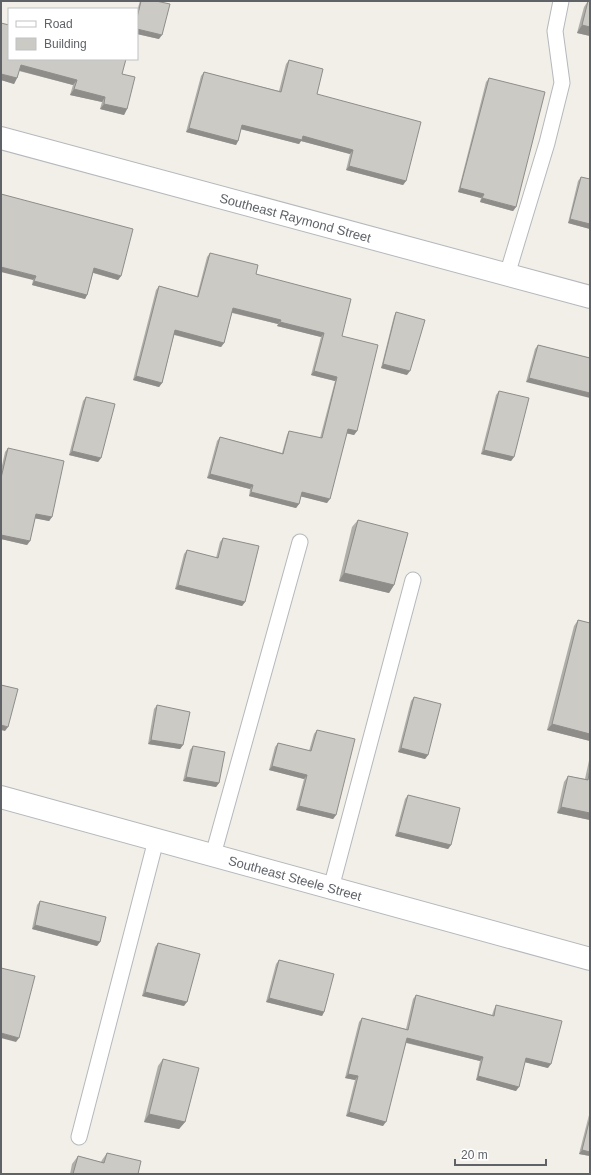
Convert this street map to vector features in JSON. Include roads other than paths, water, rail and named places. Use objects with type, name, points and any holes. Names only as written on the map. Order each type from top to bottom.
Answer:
[{"type":"street","name":"Southeast Raymond Street","points":[[1,138],[590,297]]},
{"type":"street","name":"Southeast Steele Street","points":[[1,797],[590,959]]},
{"type":"lane","points":[[507,275],[547,143],[562,83],[555,31],[562,1]]},
{"type":"lane","points":[[213,855],[300,542]]},
{"type":"lane","points":[[331,888],[413,580]]},
{"type":"lane","points":[[79,1137],[156,840]]}]
